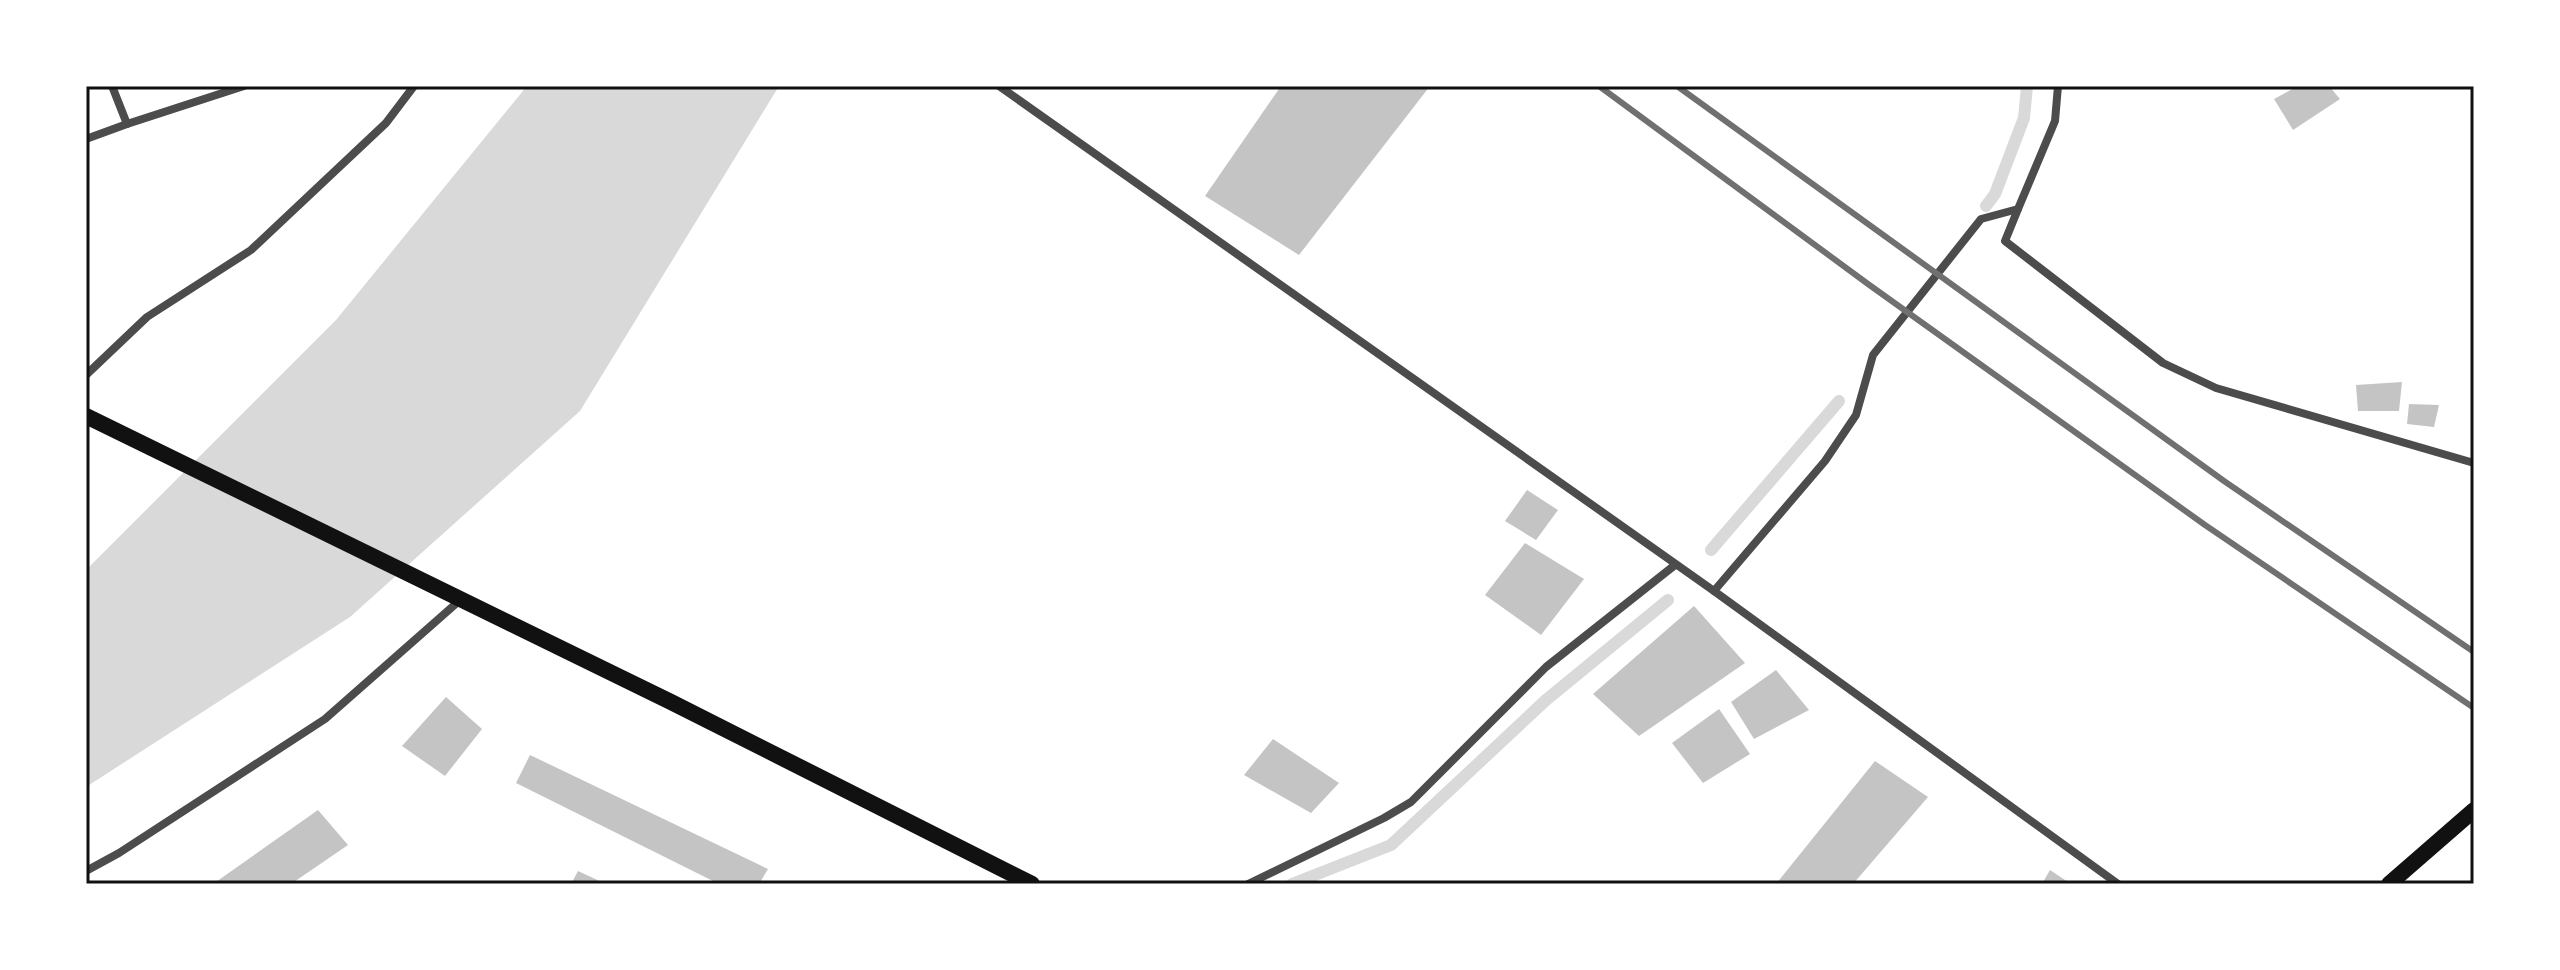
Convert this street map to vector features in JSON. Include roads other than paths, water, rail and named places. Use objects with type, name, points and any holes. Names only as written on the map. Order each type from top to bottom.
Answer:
[{"type":"main road","points":[[88,417],[671,702],[1032,884]]},
{"type":"main road","points":[[2389,884],[2474,810]]},
{"type":"street","points":[[112,86],[127,124]]},
{"type":"street","points":[[86,139],[244,86]]},
{"type":"street","points":[[86,375],[147,317],[251,250],[386,123],[414,86]]},
{"type":"street","points":[[999,86],[1714,591],[2118,884]]},
{"type":"street","points":[[2058,86],[2055,121],[2005,241],[2163,363],[2216,388],[2474,463]]},
{"type":"street","points":[[1714,591],[1825,461],[1856,415],[1873,355],[1951,256],[1981,219],[2018,209]]},
{"type":"street","points":[[1248,884],[1411,802],[1546,667],[1675,565]]},
{"type":"street","points":[[86,871],[119,853],[325,719],[459,601]]},
{"type":"waterway","points":[[1986,206],[1995,194],[2024,118],[2027,86]]},
{"type":"waterway","points":[[1711,550],[1839,401]]},
{"type":"waterway","points":[[1292,884],[1391,845],[1546,700],[1668,600]]},
{"type":"railway","points":[[1599,86],[1868,284],[2205,525],[2474,708]]},
{"type":"railway","points":[[1677,86],[2224,481],[2474,652]]}]
